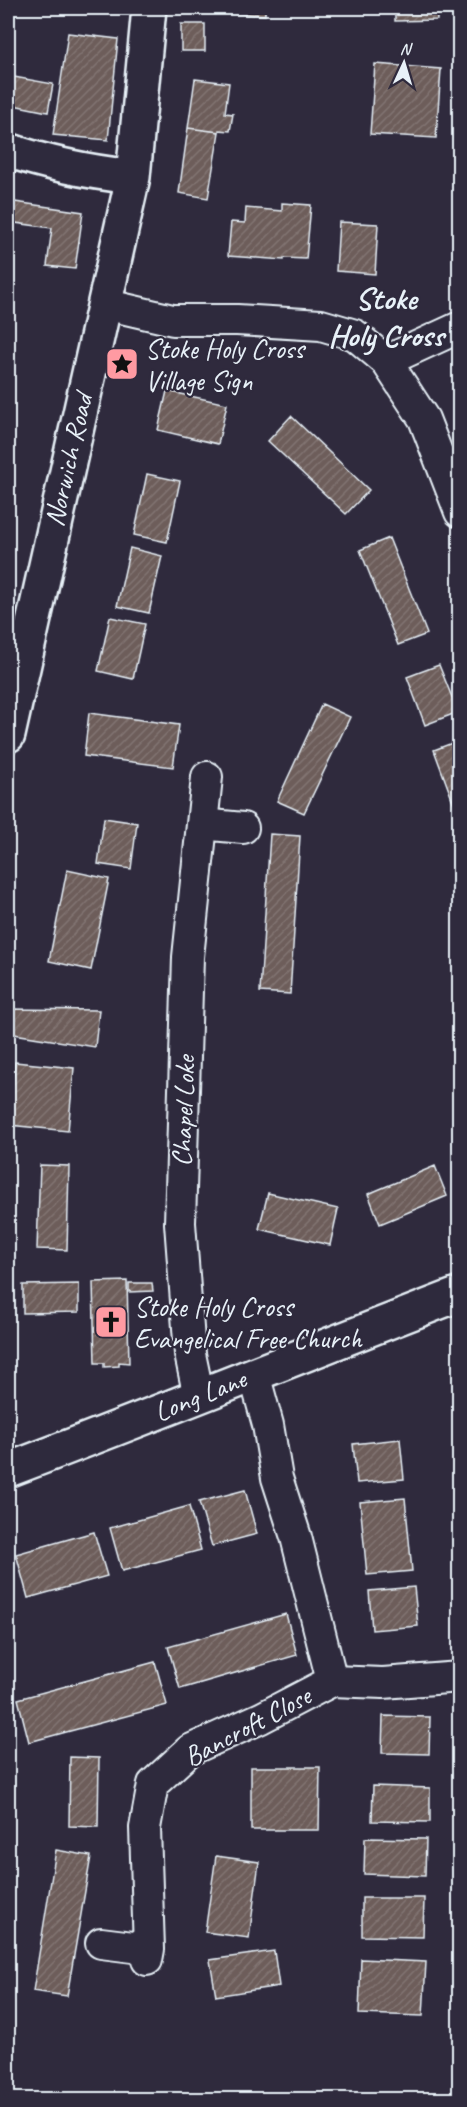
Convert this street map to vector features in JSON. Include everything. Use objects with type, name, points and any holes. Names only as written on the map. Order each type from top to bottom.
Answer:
[{"type":"street","name":"Norwich Road","points":[[8,735],[133,177],[149,8]]},
{"type":"street","points":[[8,150],[82,170],[133,177]]},
{"type":"street","points":[[104,304],[173,320],[237,320],[321,325],[355,335],[386,361],[424,419],[459,512]]},
{"type":"street","points":[[386,361],[459,327]]},
{"type":"street","name":"Chapel Loke","points":[[199,1397],[190,1354],[180,1223],[188,957],[207,777]]},
{"type":"street","points":[[202,824],[243,828]]},
{"type":"street","name":"Long Lane","points":[[8,1470],[459,1294]]},
{"type":"street","name":"Bancroft Close","points":[[254,1374],[268,1425],[277,1478],[296,1537],[332,1681]]},
{"type":"street","name":"Bancroft Close","points":[[101,1943],[148,1954],[145,1828],[153,1784],[190,1750],[261,1718],[332,1681],[383,1683],[459,1677]]},
{"type":"building","points":[[208,8],[265,8],[265,15],[208,12]]},
{"type":"building","points":[[395,8],[436,8],[437,20],[395,21]]},
{"type":"building","points":[[181,24],[205,24],[205,51],[181,51]]},
{"type":"building","points":[[68,33],[118,39],[108,140],[53,135]]},
{"type":"building","points":[[375,64],[441,69],[436,138],[370,134]]},
{"type":"building","points":[[8,76],[14,77],[8,104]]},
{"type":"building","points":[[14,77],[53,84],[48,112],[8,104]]},
{"type":"building","points":[[195,79],[229,83],[225,113],[233,114],[230,131],[188,128]]},
{"type":"building","points":[[188,128],[219,132],[208,198],[179,193]]},
{"type":"building","points":[[8,201],[83,212],[75,269],[47,266],[52,228],[8,222]]},
{"type":"building","points":[[282,203],[311,205],[306,259],[284,258],[284,260],[228,256],[231,222],[245,223],[246,208],[282,211]]},
{"type":"building","points":[[339,222],[378,224],[375,274],[336,271]]},
{"type":"building","points":[[167,391],[227,404],[218,444],[158,430]]},
{"type":"building","points":[[291,416],[369,490],[346,514],[268,441]]},
{"type":"building","points":[[147,474],[180,481],[167,542],[134,535]]},
{"type":"building","points":[[389,538],[427,634],[398,645],[360,550]]},
{"type":"building","points":[[130,548],[162,556],[149,613],[117,606]]},
{"type":"building","points":[[110,617],[145,624],[133,679],[98,671]]},
{"type":"building","points":[[439,665],[458,712],[425,725],[407,677]]},
{"type":"building","points":[[322,704],[350,717],[304,813],[277,801]]},
{"type":"building","points":[[89,713],[179,725],[173,767],[84,756]]},
{"type":"building","points":[[460,740],[460,806],[455,807],[434,750]]},
{"type":"building","points":[[104,818],[137,823],[131,869],[98,864]]},
{"type":"building","points":[[270,834],[300,836],[290,994],[260,992]]},
{"type":"building","points":[[67,870],[109,879],[91,970],[49,961]]},
{"type":"building","points":[[8,1009],[99,1010],[95,1047],[8,1033]]},
{"type":"building","points":[[15,1062],[74,1068],[68,1131],[9,1125]]},
{"type":"building","points":[[40,1165],[69,1166],[67,1250],[37,1249]]},
{"type":"building","points":[[435,1166],[447,1196],[380,1224],[368,1194]]},
{"type":"building","points":[[268,1193],[338,1209],[330,1245],[259,1229]]},
{"type":"building","name":"Stoke Holy Cross Evangelical Free Church","points":[[127,1281],[129,1363],[119,1362],[119,1366],[104,1367],[104,1363],[95,1363],[93,1282]]},
{"type":"building","points":[[129,1283],[152,1283],[153,1291],[129,1292]]},
{"type":"building","points":[[79,1284],[79,1312],[23,1313],[23,1285]]},
{"type":"building","points":[[400,1439],[404,1479],[357,1483],[353,1444]]},
{"type":"building","points":[[245,1490],[257,1534],[212,1546],[199,1502]]},
{"type":"building","points":[[405,1498],[412,1571],[367,1575],[360,1502]]},
{"type":"building","points":[[189,1506],[201,1550],[122,1571],[110,1528]]},
{"type":"building","points":[[94,1532],[107,1576],[28,1598],[16,1554]]},
{"type":"building","points":[[414,1587],[418,1626],[372,1630],[369,1591]]},
{"type":"building","points":[[286,1614],[297,1655],[180,1689],[168,1647]]},
{"type":"building","points":[[155,1662],[167,1705],[29,1742],[18,1699]]},
{"type":"building","points":[[383,1716],[430,1717],[429,1754],[382,1753]]},
{"type":"building","points":[[70,1757],[99,1758],[98,1827],[69,1826]]},
{"type":"building","points":[[251,1767],[320,1767],[319,1830],[251,1830]]},
{"type":"building","points":[[373,1786],[430,1788],[430,1822],[372,1821]]},
{"type":"building","points":[[365,1838],[426,1839],[425,1876],[364,1874]]},
{"type":"building","points":[[56,1850],[91,1856],[67,1996],[33,1991]]},
{"type":"building","points":[[216,1856],[259,1862],[249,1938],[205,1932]]},
{"type":"building","points":[[362,1898],[424,1898],[423,1937],[362,1936]]},
{"type":"building","points":[[274,1951],[279,1986],[216,1996],[210,1960]]},
{"type":"building","points":[[361,1959],[426,1962],[423,2016],[359,2014]]},
{"type":"place","name":"Stoke Holy Cross Village Sign","points":[[122,364]]},
{"type":"place","name":"Stoke Holy Cross Evangelical Free Church","points":[[111,1322]]},
{"type":"district","name":"Stoke Holy Cross","points":[[386,316]]}]
